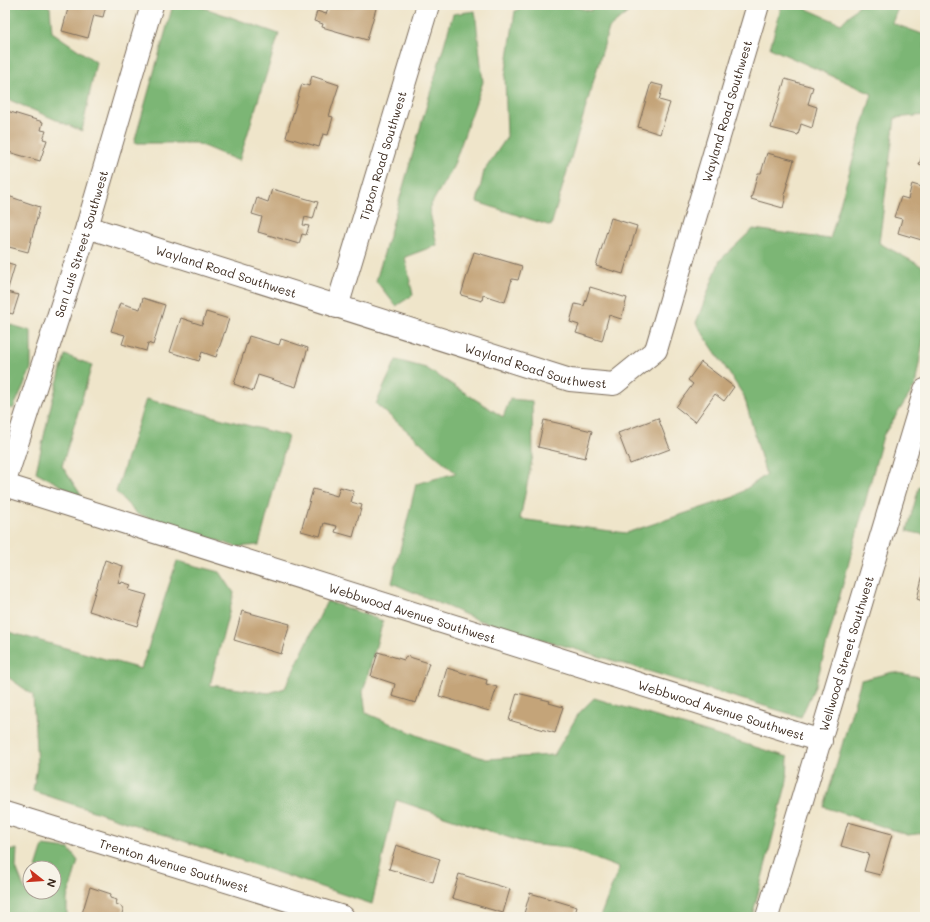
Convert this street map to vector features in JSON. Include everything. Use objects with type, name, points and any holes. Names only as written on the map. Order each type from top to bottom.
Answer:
[{"type":"street","name":"San Luis Street Southwest","points":[[5,481],[86,227],[152,5]]},
{"type":"street","name":"Tipton Road Southwest","points":[[337,307],[428,5]]},
{"type":"street","name":"Wayland Road Southwest","points":[[86,227],[570,380],[614,384],[656,350],[758,5]]},
{"type":"street","name":"Wellwood Street Southwest","points":[[767,917],[925,390]]},
{"type":"street","name":"Webbwood Avenue Southwest","points":[[5,485],[821,740]]},
{"type":"street","name":"Trenton Avenue Southwest","points":[[5,813],[343,917]]},
{"type":"green space","points":[[5,5],[45,5],[50,7],[52,32],[96,62],[82,131],[5,98]]},
{"type":"green space","points":[[173,5],[196,5],[279,34],[239,161],[196,143],[134,143]]},
{"type":"green space","points":[[527,5],[567,5],[591,11],[592,5],[637,5],[609,28],[551,226],[477,202],[484,171],[507,137],[505,77],[515,11]]},
{"type":"green space","points":[[782,5],[798,5],[841,24],[859,5],[899,5],[892,23],[925,35],[925,115],[895,118],[879,243],[925,268],[925,330],[915,386],[883,436],[816,684],[801,717],[478,620],[392,583],[416,484],[456,473],[376,404],[396,360],[426,368],[503,417],[510,399],[532,401],[533,455],[520,519],[626,533],[734,497],[766,475],[744,396],[696,323],[720,260],[753,229],[830,239],[872,94],[770,48]]},
{"type":"green space","points":[[475,11],[483,82],[453,167],[429,208],[437,245],[405,257],[413,295],[396,306],[376,281],[453,14]]},
{"type":"green space","points":[[5,323],[31,331],[31,369],[13,409],[5,406]]},
{"type":"green space","points":[[65,355],[92,365],[62,466],[83,498],[36,472],[50,409]]},
{"type":"green space","points":[[146,399],[288,436],[259,545],[237,547],[137,514],[116,492]]},
{"type":"green space","points":[[919,487],[925,488],[925,535],[907,531]]},
{"type":"green space","points":[[177,561],[220,572],[234,593],[210,685],[269,693],[285,688],[327,601],[383,621],[363,692],[366,713],[431,741],[486,759],[554,755],[579,713],[594,698],[788,757],[787,781],[752,917],[600,917],[619,868],[568,848],[528,844],[396,800],[372,904],[33,791],[37,766],[33,695],[5,675],[5,631],[141,669]]},
{"type":"green space","points":[[893,672],[925,678],[925,833],[908,835],[824,807],[861,680]]},
{"type":"green space","points":[[43,846],[69,849],[78,861],[67,899],[67,917],[5,917],[5,852],[17,849],[16,868],[22,883],[22,900],[62,900],[62,860],[39,860]]},
{"type":"building","points":[[69,5],[106,5],[103,17],[94,15],[88,38],[62,31]]},
{"type":"building","points":[[329,5],[377,5],[367,40],[322,27],[323,24],[314,21],[317,11],[326,14]]},
{"type":"building","points":[[312,76],[339,85],[329,116],[333,117],[328,135],[323,134],[319,147],[286,137],[302,84],[309,86]]},
{"type":"building","points":[[785,79],[813,87],[808,104],[817,107],[812,128],[801,124],[798,135],[771,128]]},
{"type":"building","points":[[651,83],[663,86],[659,100],[670,103],[660,134],[638,127]]},
{"type":"building","points":[[7,111],[43,122],[41,130],[46,131],[43,139],[47,140],[40,161],[5,151]]},
{"type":"building","points":[[925,146],[925,167],[919,165]]},
{"type":"building","points":[[767,153],[794,160],[784,195],[786,196],[783,208],[751,199],[758,173],[761,173]]},
{"type":"building","points":[[912,184],[925,188],[925,241],[898,233],[902,219],[894,217],[901,197],[908,199]]},
{"type":"building","points":[[272,189],[318,202],[313,219],[305,217],[303,225],[309,226],[306,235],[302,234],[299,244],[258,232],[262,217],[252,214],[257,198],[268,202]]},
{"type":"building","points":[[5,195],[40,207],[28,252],[5,246]]},
{"type":"building","points":[[611,218],[637,226],[623,274],[596,266]]},
{"type":"building","points":[[474,252],[522,266],[518,280],[512,279],[505,302],[483,295],[482,301],[461,295]]},
{"type":"building","points":[[5,262],[15,265],[7,292],[19,295],[13,314],[5,312]]},
{"type":"building","points":[[590,287],[627,298],[621,319],[609,315],[602,341],[576,333],[579,325],[570,322],[575,304],[584,306]]},
{"type":"building","points":[[143,298],[165,305],[153,345],[148,343],[146,351],[122,344],[125,335],[111,331],[120,303],[140,309]]},
{"type":"building","points":[[206,312],[229,319],[216,357],[202,352],[199,361],[170,352],[181,318],[202,325]]},
{"type":"building","points":[[249,336],[279,345],[281,339],[308,348],[296,387],[258,375],[253,391],[234,384]]},
{"type":"building","points":[[701,362],[734,387],[724,401],[715,394],[695,422],[676,407],[693,384],[688,380]]},
{"type":"building","points":[[658,418],[670,449],[630,464],[618,433]]},
{"type":"building","points":[[544,420],[592,431],[585,458],[538,447]]},
{"type":"building","points":[[340,487],[354,491],[351,502],[362,505],[353,537],[335,532],[337,526],[324,523],[320,536],[301,531],[313,489],[337,496]]},
{"type":"building","points":[[105,560],[123,566],[118,583],[121,584],[122,582],[131,585],[129,590],[147,595],[137,626],[89,611]]},
{"type":"building","points":[[925,566],[925,602],[917,599]]},
{"type":"building","points":[[242,611],[290,624],[281,654],[234,640]]},
{"type":"building","points":[[378,652],[404,660],[406,656],[429,663],[416,703],[392,696],[395,684],[371,676]]},
{"type":"building","points":[[447,668],[487,680],[486,684],[497,687],[489,711],[439,696]]},
{"type":"building","points":[[517,693],[550,701],[549,703],[563,707],[555,733],[509,720]]},
{"type":"building","points":[[848,822],[892,834],[880,875],[864,871],[869,854],[841,846]]},
{"type":"building","points":[[396,845],[440,859],[433,882],[389,869]]},
{"type":"building","points":[[459,874],[510,889],[503,913],[452,898]]},
{"type":"building","points":[[90,887],[111,894],[110,898],[117,900],[116,904],[121,906],[123,910],[121,917],[81,917]]},
{"type":"building","points":[[530,893],[577,907],[574,917],[523,917]]}]
